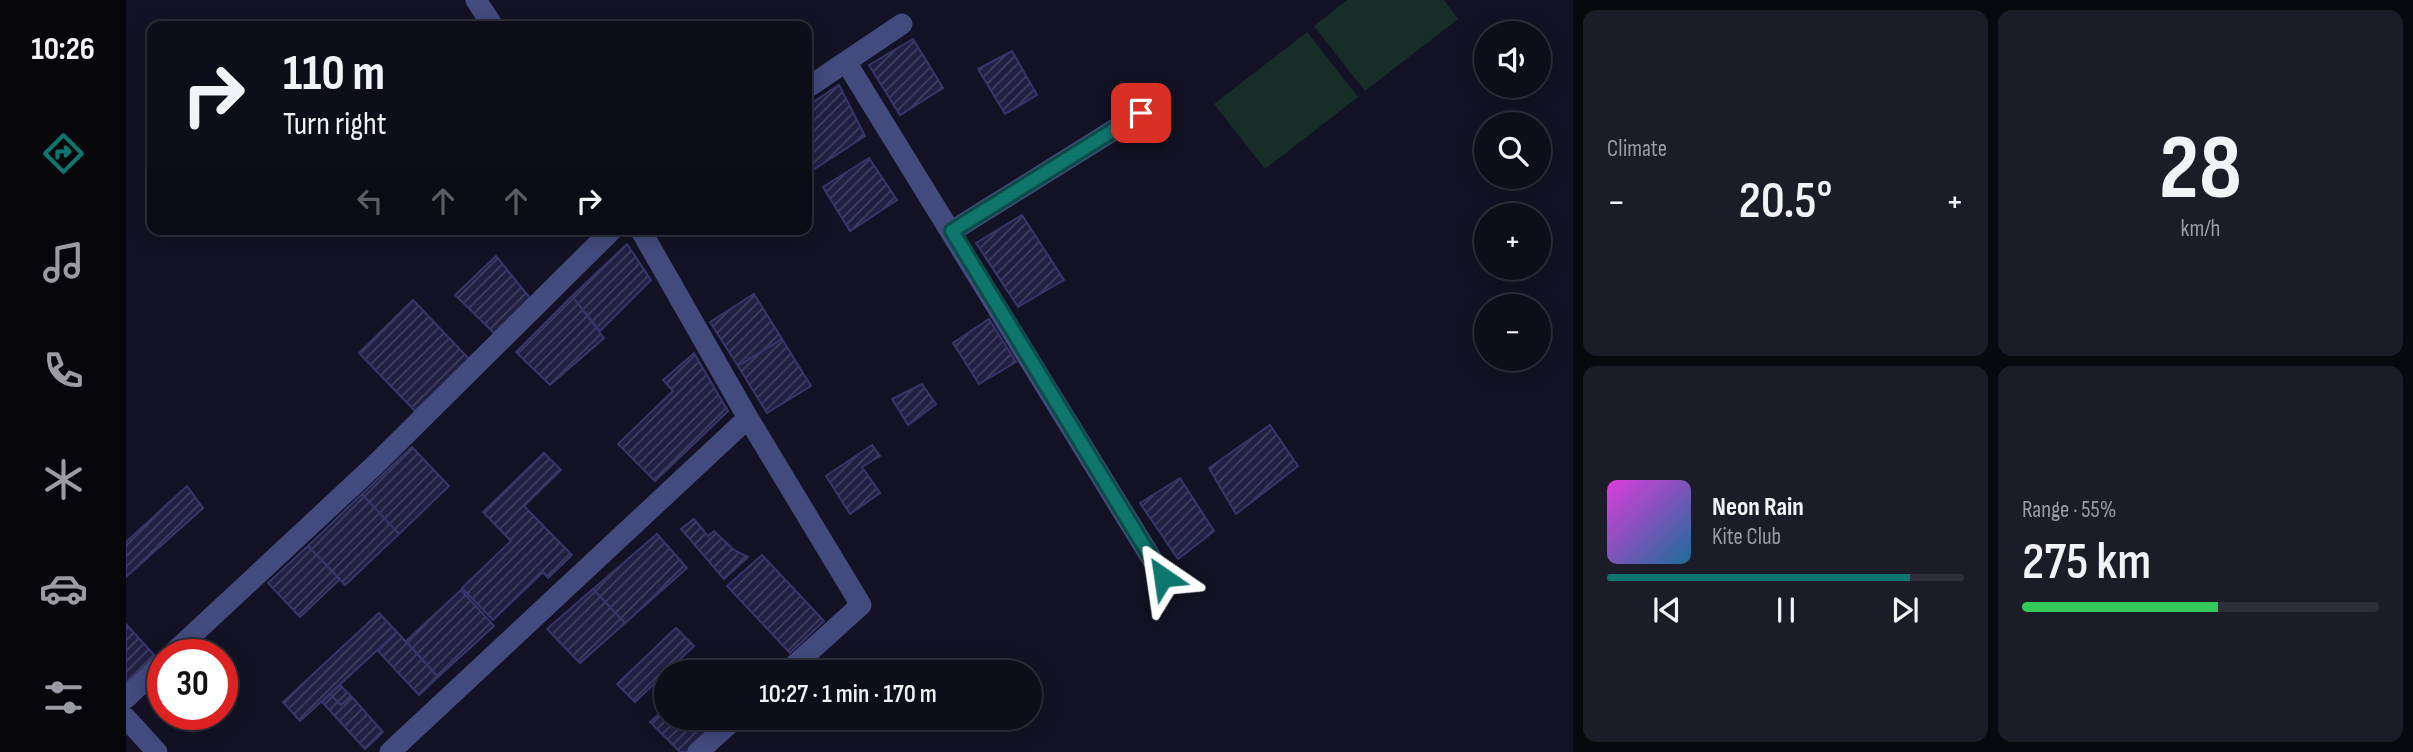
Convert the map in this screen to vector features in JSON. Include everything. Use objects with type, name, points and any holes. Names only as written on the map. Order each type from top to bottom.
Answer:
[{"type":"street","points":[[476,0],[490,21]]},
{"type":"street","points":[[812,85],[902,24]]},
{"type":"street","points":[[846,62],[1163,577]]},
{"type":"street","points":[[952,231],[1141,113]]},
{"type":"street","points":[[188,639],[376,464],[607,235]]},
{"type":"street","points":[[643,235],[748,418],[860,605],[800,660]]},
{"type":"street","points":[[390,752],[748,418]]},
{"type":"street","points":[[126,698],[147,678]]},
{"type":"street","points":[[126,718],[157,752]]},
{"type":"street","points":[[698,752],[723,730]]},
{"type":"green space","points":[[1347,0],[1444,0],[1458,19],[1365,91],[1314,26]]},
{"type":"green space","points":[[1307,32],[1358,97],[1265,169],[1214,104]]},
{"type":"building","points":[[913,39],[943,88],[900,115],[869,65]]},
{"type":"building","points":[[1012,51],[1037,95],[1005,114],[978,69]]},
{"type":"building","points":[[839,85],[865,136],[812,171],[812,103]]},
{"type":"building","points":[[869,158],[897,200],[850,231],[823,187]]},
{"type":"building","points":[[1022,215],[1064,280],[1018,307],[976,243]]},
{"type":"building","points":[[627,244],[651,280],[600,331],[572,296]]},
{"type":"building","points":[[496,256],[530,298],[494,333],[455,295]]},
{"type":"building","points":[[754,294],[782,339],[738,366],[710,322]]},
{"type":"building","points":[[572,296],[604,338],[550,385],[516,352]]},
{"type":"building","points":[[413,300],[470,360],[415,411],[359,353]]},
{"type":"building","points":[[989,319],[1016,362],[979,384],[953,343]]},
{"type":"building","points":[[782,339],[811,386],[767,413],[738,366]]},
{"type":"building","points":[[694,353],[728,411],[655,481],[618,444],[673,391],[663,380]]},
{"type":"building","points":[[922,384],[936,404],[908,425],[892,399]]},
{"type":"building","points":[[1270,425],[1298,466],[1236,514],[1209,468]]},
{"type":"building","points":[[872,445],[880,456],[862,467],[880,493],[850,514],[826,476]]},
{"type":"building","points":[[412,447],[449,486],[399,534],[362,494]]},
{"type":"building","points":[[544,453],[561,470],[524,506],[572,555],[548,578],[543,572],[493,620],[462,588],[511,541],[483,512]]},
{"type":"building","points":[[1180,478],[1214,531],[1178,559],[1140,503]]},
{"type":"building","points":[[187,486],[203,508],[126,577],[126,542]]},
{"type":"building","points":[[362,494],[399,534],[345,585],[308,546]]},
{"type":"building","points":[[694,519],[708,536],[714,531],[734,550],[748,557],[724,579],[681,529]]},
{"type":"building","points":[[657,534],[687,568],[625,623],[593,589]]},
{"type":"building","points":[[308,546],[340,579],[300,617],[268,583]]},
{"type":"building","points":[[762,555],[824,621],[790,653],[727,586]]},
{"type":"building","points":[[593,589],[625,623],[580,663],[547,629]]},
{"type":"building","points":[[461,590],[494,626],[438,677],[406,641]]},
{"type":"building","points":[[379,613],[397,632],[300,721],[283,702]]},
{"type":"building","points":[[126,624],[147,647],[147,663],[126,683]]},
{"type":"building","points":[[676,628],[694,646],[679,660],[654,660],[654,684],[635,702],[617,684]]},
{"type":"building","points":[[397,632],[438,677],[419,695],[378,651]]},
{"type":"building","points":[[340,685],[351,696],[341,705],[330,694]]},
{"type":"building","points":[[330,694],[341,705],[351,696],[383,732],[365,749],[322,702]]},
{"type":"building","points":[[658,730],[713,730],[689,752],[680,752]]},
{"type":"route","points":[[1141,113],[952,231],[1163,577]]}]
